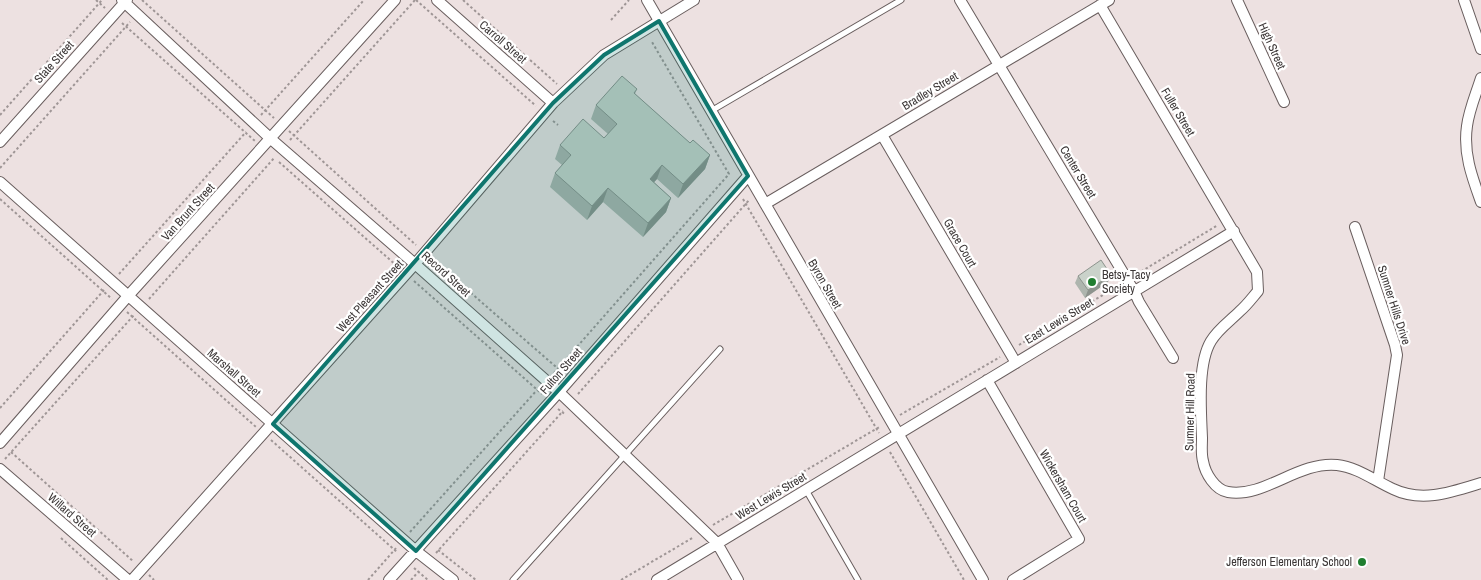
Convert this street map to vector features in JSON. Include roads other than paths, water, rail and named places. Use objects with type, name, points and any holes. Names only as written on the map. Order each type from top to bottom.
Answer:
[{"type":"street","name":"Van Brunt Street","points":[[0,443],[128,296],[395,0]]},
{"type":"street","name":"Carroll Street","points":[[436,0],[553,103]]},
{"type":"street","name":"Byron Street","points":[[646,0],[982,580]]},
{"type":"street","name":"West Pleasant Street","points":[[130,580],[264,434],[425,253],[553,103],[604,56],[694,0]]},
{"type":"street","name":"Center Street","points":[[960,0],[1173,358]]},
{"type":"street","name":"High Street","points":[[1238,0],[1284,102]]},
{"type":"street","points":[[1464,0],[1481,49]]},
{"type":"street","name":"Record Street","points":[[124,1],[282,149],[570,402],[717,543],[738,580]]},
{"type":"street","name":"State Street","points":[[0,142],[124,1]]},
{"type":"street","name":"Bradley Street","points":[[764,204],[1105,3]]},
{"type":"street","name":"Fuller Street","points":[[1105,3],[1234,231]]},
{"type":"street","points":[[1481,78],[1467,126],[1466,146],[1470,172],[1481,202]]},
{"type":"street","name":"Grace Court","points":[[882,135],[1016,363]]},
{"type":"street","name":"Fulton Street","points":[[389,580],[571,379],[748,176]]},
{"type":"street","name":"Marshall Street","points":[[0,182],[416,551],[453,580]]},
{"type":"street","name":"Sumner Hills Drive","points":[[1355,227],[1397,355],[1378,481]]},
{"type":"street","name":"East Lewis Street","points":[[898,434],[1234,231]]},
{"type":"street","name":"Sumner Hill Road","points":[[1234,231],[1257,272],[1258,291],[1221,328],[1211,341],[1205,356],[1201,396],[1203,462],[1209,477],[1215,484],[1226,492],[1252,490],[1311,466],[1324,464],[1339,465],[1369,476],[1393,490],[1421,496],[1449,493],[1481,482]]},
{"type":"street","name":"Wickersham Court","points":[[987,380],[1079,539],[1013,580]]},
{"type":"street","name":"West Lewis Street","points":[[656,580],[898,434]]},
{"type":"street","name":"Willard Street","points":[[0,469],[130,580]]},
{"type":"lane","points":[[711,111],[901,0]]},
{"type":"lane","points":[[513,580],[720,350]]},
{"type":"lane","points":[[805,490],[858,580]]},
{"type":"place","name":"Betsy-Tacy Society","points":[[1092,282]]},
{"type":"place","name":"Jefferson Elementary School","points":[[1362,562]]}]
